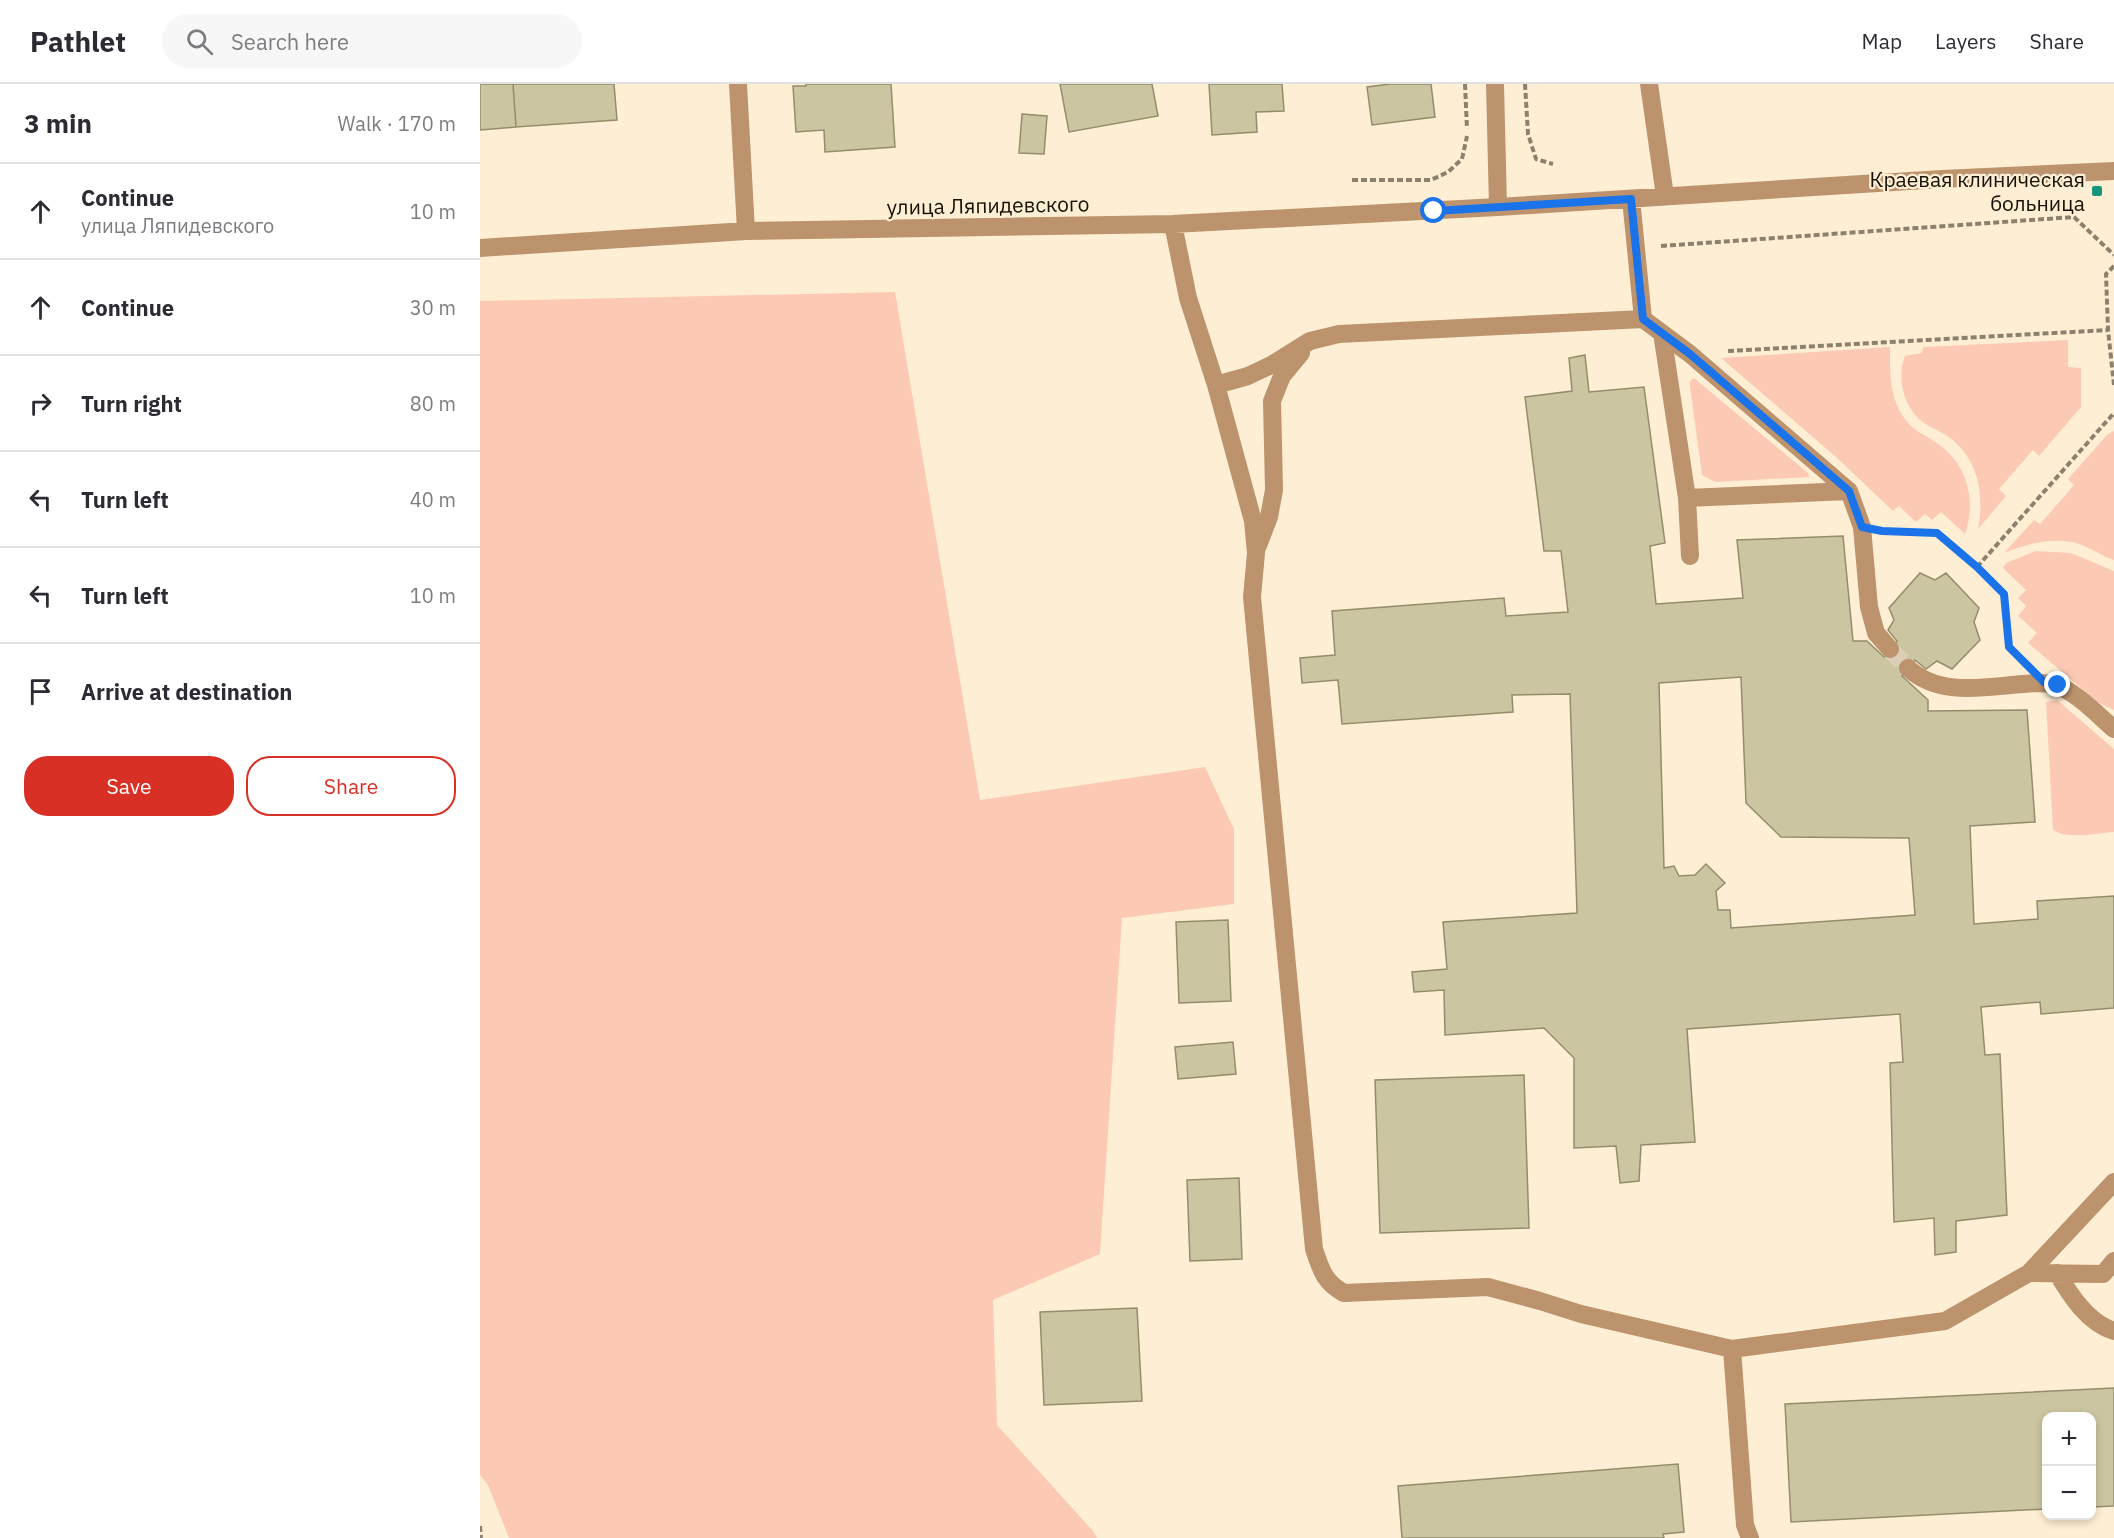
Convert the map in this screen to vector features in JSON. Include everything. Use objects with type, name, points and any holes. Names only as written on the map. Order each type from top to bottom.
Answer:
[{"type":"street","points":[[738,84],[746,231]]},
{"type":"street","points":[[1494,84],[1498,207]]},
{"type":"street","points":[[1649,84],[1665,196]]},
{"type":"street","name":"улица Ляпидевского","points":[[480,248],[746,231],[1173,224],[2114,171]]},
{"type":"street","points":[[1631,199],[1643,319]]},
{"type":"street","points":[[1173,224],[1188,298],[1216,386],[1253,522],[1256,553],[1252,597],[1314,1249],[1322,1273],[1332,1287],[1344,1293],[1488,1287],[1540,1300],[1581,1314],[1732,1349],[1945,1321],[2029,1273],[2114,1182]]},
{"type":"street","points":[[1216,386],[1257,372],[1310,340],[1339,334],[1643,319],[1690,354],[1849,491],[1862,527],[1869,607],[1876,633],[1890,650]]},
{"type":"street","points":[[1662,333],[1687,498],[1690,556]]},
{"type":"street","points":[[1256,553],[1269,517],[1274,490],[1272,401],[1282,376],[1310,340]]},
{"type":"street","points":[[1687,498],[1849,491]]},
{"type":"street","points":[[1908,668],[1926,681],[1943,687],[1962,689],[2044,682],[2058,685],[2114,729]]},
{"type":"street","points":[[2029,1273],[2110,1271]]},
{"type":"street","points":[[2057,1273],[2068,1293],[2084,1311],[2114,1331]]},
{"type":"street","points":[[1732,1349],[1745,1525],[1750,1538]]},
{"type":"path","points":[[1352,180],[1431,180],[1448,172],[1462,159],[1467,138],[1465,84]]},
{"type":"path","points":[[1525,84],[1528,134],[1536,159],[1553,165]]},
{"type":"path","points":[[1636,248],[2074,217],[2114,255]]},
{"type":"path","points":[[2114,266],[2106,274],[2108,330],[2114,385]]},
{"type":"path","points":[[1690,354],[2108,330]]},
{"type":"path","points":[[1977,567],[2114,413]]},
{"type":"path","points":[[1862,527],[1882,531],[1937,533],[1977,567],[2004,594],[2009,647],[2044,682]]},
{"type":"path","points":[[480,1526],[481,1538]]},
{"type":"shaded area","points":[[895,292],[980,800],[1205,767],[1234,829],[1234,904],[1122,918],[1100,1254],[993,1300],[997,1425],[1097,1538],[509,1538],[488,1485],[480,1475],[480,301]]},
{"type":"shaded area","points":[[2068,340],[2068,367],[2081,368],[2081,407],[2039,456],[2033,450],[1999,489],[2006,496],[1978,529],[1980,494],[1975,472],[1956,443],[1924,423],[1911,410],[1902,384],[1901,374],[1905,356],[1922,353],[1923,347]]},
{"type":"shaded area","points":[[1890,347],[1893,393],[1900,411],[1912,427],[1948,452],[1967,484],[1970,509],[1965,534],[1941,512],[1932,520],[1925,514],[1916,522],[1899,506],[1893,511],[1836,457],[1721,358]]},
{"type":"shaded area","points":[[1694,378],[1808,473],[1809,477],[1715,482],[1702,475],[1690,387],[1690,381]]},
{"type":"shaded area","points":[[2114,431],[2114,560],[2079,544],[2060,541],[2031,544],[2004,553],[2034,520],[2040,524],[2074,485],[2068,479],[2107,435]]},
{"type":"shaded area","points":[[2036,551],[2071,553],[2114,571],[2114,710],[2099,703],[2028,643],[2037,633],[2018,616],[2026,606],[2018,598],[2026,590],[2003,568],[2006,563]]},
{"type":"shaded area","points":[[2057,700],[2114,749],[2114,832],[2066,835],[2053,830],[2046,702]]},
{"type":"building","points":[[480,84],[513,84],[516,127],[480,130]]},
{"type":"building","points":[[513,84],[614,84],[617,120],[516,127]]},
{"type":"building","points":[[806,84],[891,84],[895,147],[825,152],[824,130],[796,132],[793,86],[806,86]]},
{"type":"building","points":[[1060,84],[1152,84],[1158,116],[1069,132]]},
{"type":"building","points":[[1209,84],[1282,84],[1284,111],[1256,112],[1257,132],[1212,135]]},
{"type":"building","points":[[1390,84],[1431,84],[1435,117],[1372,125],[1367,87]]},
{"type":"building","points":[[1022,114],[1047,116],[1044,154],[1019,153]]},
{"type":"building","points":[[1585,355],[1589,392],[1644,387],[1665,543],[1650,546],[1656,604],[1743,598],[1737,540],[1843,536],[1853,641],[1867,641],[1884,657],[1897,641],[1888,630],[1894,620],[1889,608],[1920,573],[1935,580],[1946,573],[1979,608],[1974,622],[1980,640],[1952,669],[1937,661],[1926,669],[1915,660],[1902,676],[1928,700],[1928,711],[2027,710],[2035,822],[1970,826],[1974,924],[2038,919],[2037,901],[2114,896],[2114,1008],[2041,1014],[2040,1002],[1981,1007],[1985,1055],[2000,1054],[2007,1215],[1956,1221],[1956,1252],[1935,1255],[1934,1218],[1894,1222],[1890,1063],[1903,1062],[1900,1014],[1687,1029],[1695,1142],[1641,1145],[1639,1181],[1620,1183],[1616,1146],[1574,1148],[1574,1058],[1544,1028],[1445,1035],[1444,990],[1414,992],[1412,972],[1447,969],[1443,922],[1577,913],[1570,694],[1512,695],[1513,712],[1342,724],[1338,680],[1302,683],[1300,658],[1335,655],[1332,611],[1504,598],[1506,616],[1568,612],[1561,551],[1544,551],[1525,397],[1572,391],[1569,358]],"holes":[[[1741,677],[1746,803],[1781,837],[1909,838],[1915,915],[1731,928],[1730,910],[1718,910],[1716,891],[1725,883],[1706,864],[1695,875],[1679,876],[1674,866],[1664,868],[1659,683]]]},
{"type":"building","points":[[1228,920],[1231,1001],[1179,1003],[1176,922]]},
{"type":"building","points":[[1233,1042],[1236,1074],[1178,1079],[1175,1047]]},
{"type":"building","points":[[1524,1075],[1529,1228],[1380,1233],[1375,1080]]},
{"type":"building","points":[[1239,1178],[1242,1259],[1190,1261],[1187,1180]]},
{"type":"building","points":[[1137,1308],[1142,1401],[1044,1405],[1040,1312]]},
{"type":"building","points":[[2114,1388],[2114,1506],[2096,1507],[2096,1412],[2042,1412],[2042,1509],[1791,1522],[1785,1404]]},
{"type":"building","points":[[1678,1464],[1684,1532],[1663,1534],[1664,1538],[1402,1538],[1398,1486]]},
{"type":"tunnel","points":[[1890,649],[1908,668]]},
{"type":"place","name":"Краевая клиническая больница","points":[[2097,191]]},
{"type":"route","points":[[1434,211],[1631,199],[1643,319],[1690,354],[1849,491],[1862,527],[1882,531],[1937,533],[1977,567],[2004,594],[2009,647],[2044,682],[2058,685]]}]
